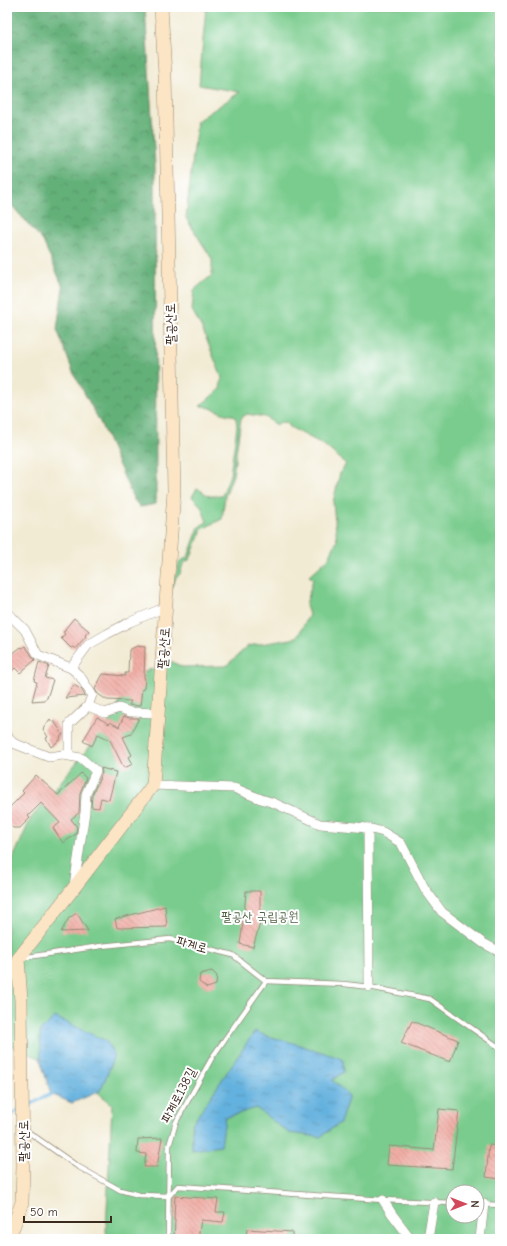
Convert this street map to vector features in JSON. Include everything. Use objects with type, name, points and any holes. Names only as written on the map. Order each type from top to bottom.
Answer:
[{"type":"street","name":"팔공산로","points":[[154,785],[174,491],[165,75],[162,7]]},
{"type":"street","points":[[71,668],[88,645],[130,622],[166,607]]},
{"type":"street","points":[[7,612],[25,630],[38,655],[71,668],[80,676],[92,695],[88,706],[69,724],[69,754],[49,757],[13,743],[7,735]]},
{"type":"street","points":[[88,706],[105,713],[119,708],[130,712],[158,713]]},
{"type":"street","points":[[64,755],[81,758],[96,771],[86,794],[85,812],[73,889]]},
{"type":"street","points":[[12,957],[73,889],[154,785],[234,788],[274,803],[320,824],[368,828],[383,832],[401,843],[425,889],[442,912],[483,943],[500,952]]},
{"type":"street","points":[[368,828],[369,987]]},
{"type":"street","name":"팔공산로","points":[[7,1239],[14,1225],[22,1202],[24,1129],[21,1001],[12,957]]},
{"type":"street","points":[[383,1200],[411,1239]]},
{"type":"street","points":[[428,1239],[434,1202]]},
{"type":"street","points":[[480,1224],[480,1239]]},
{"type":"lane","name":"파계로","points":[[12,957],[170,938],[234,955],[266,981]]},
{"type":"lane","points":[[266,981],[344,984],[369,987],[430,999],[500,1048]]},
{"type":"lane","name":"파계로138길","points":[[168,1239],[169,1146],[176,1122],[213,1056],[266,981]]},
{"type":"lane","points":[[24,1129],[77,1166],[120,1190],[139,1195],[169,1196],[178,1186],[383,1200],[445,1203]]},
{"type":"lane","points":[[485,1204],[500,1205]]},
{"type":"green space","points":[[7,7],[145,7],[155,165],[156,504],[140,507],[134,500],[100,422],[73,372],[57,329],[63,287],[43,241],[7,200]]},
{"type":"green space","name":"팔공산 국립공원","points":[[206,7],[500,7],[500,1239],[108,1239],[106,1231],[112,1104],[96,1091],[55,1065],[7,1044],[7,875],[31,818],[105,728],[120,703],[132,676],[148,670],[158,669],[169,660],[182,667],[226,666],[248,646],[292,639],[298,636],[309,615],[306,605],[313,579],[309,576],[328,559],[337,541],[333,502],[340,473],[346,464],[324,445],[290,427],[287,423],[280,422],[277,425],[265,417],[247,414],[241,418],[233,475],[225,496],[222,519],[202,529],[190,559],[183,564],[180,574],[176,577],[172,589],[173,574],[177,571],[179,562],[188,557],[199,527],[207,522],[201,506],[192,497],[197,488],[209,496],[222,496],[230,475],[237,427],[236,418],[233,415],[225,414],[205,406],[200,406],[220,389],[222,378],[202,328],[192,310],[194,290],[212,275],[212,259],[186,218],[197,121],[240,92],[199,85]]},
{"type":"water","points":[[55,1017],[106,1041],[114,1054],[110,1068],[100,1091],[72,1103],[51,1094],[41,1062],[40,1031]]},
{"type":"water","points":[[255,1031],[266,1036],[287,1041],[343,1059],[344,1072],[332,1080],[349,1096],[340,1123],[320,1137],[289,1133],[256,1108],[225,1118],[221,1146],[192,1150],[192,1124]]},
{"type":"building","points":[[74,618],[89,631],[75,649],[73,647],[71,648],[61,638],[65,634],[63,632]]},
{"type":"building","points":[[25,646],[35,660],[20,673],[15,668],[12,671],[7,664],[7,658],[21,647],[22,648]]},
{"type":"building","points":[[137,646],[145,647],[145,678],[140,706],[129,705],[131,701],[107,700],[98,694],[95,689],[103,674],[125,676],[125,673],[128,673],[129,650]]},
{"type":"building","points":[[39,662],[49,666],[45,678],[53,680],[47,698],[44,700],[32,701],[37,682],[34,681]]},
{"type":"building","points":[[74,685],[82,690],[85,696],[65,698]]},
{"type":"building","points":[[124,716],[139,718],[131,734],[123,737],[132,755],[129,757],[133,764],[124,768],[110,740],[98,734],[92,746],[83,741],[97,717],[109,724],[110,722],[119,727]]},
{"type":"building","points":[[50,719],[52,722],[54,721],[63,735],[60,737],[61,739],[51,747],[46,738],[48,737],[43,729]]},
{"type":"building","points":[[101,768],[116,772],[109,800],[101,798],[99,808],[91,807],[92,795],[102,773]]},
{"type":"building","points":[[81,773],[86,778],[80,793],[79,813],[71,819],[77,827],[76,834],[63,843],[53,828],[60,823],[41,803],[28,816],[30,818],[20,828],[13,828],[7,822],[7,810],[24,793],[22,791],[36,775],[58,795]]},
{"type":"building","points":[[246,891],[260,891],[261,920],[253,947],[240,944]]},
{"type":"building","points":[[165,906],[167,927],[117,928],[115,919]]},
{"type":"building","points":[[77,913],[88,931],[61,932],[69,918]]},
{"type":"building","points":[[212,971],[217,976],[216,985],[207,988],[199,982],[200,974]]},
{"type":"building","points":[[412,1021],[458,1040],[450,1062],[401,1043]]},
{"type":"building","points":[[439,1109],[459,1111],[452,1169],[387,1165],[389,1146],[434,1150]]},
{"type":"building","points":[[162,1138],[157,1167],[144,1167],[146,1154],[137,1153],[138,1139]]},
{"type":"building","points":[[489,1145],[500,1146],[500,1179],[486,1177]]},
{"type":"building","points":[[175,1196],[218,1199],[216,1212],[225,1212],[223,1222],[201,1220],[198,1239],[174,1239]]},
{"type":"building","points":[[247,1229],[292,1232],[292,1239],[246,1239]]},
{"type":"waterway","points":[[25,1107],[51,1094]]},
{"type":"waterway","points":[[7,1115],[11,1115],[19,1110]]}]
